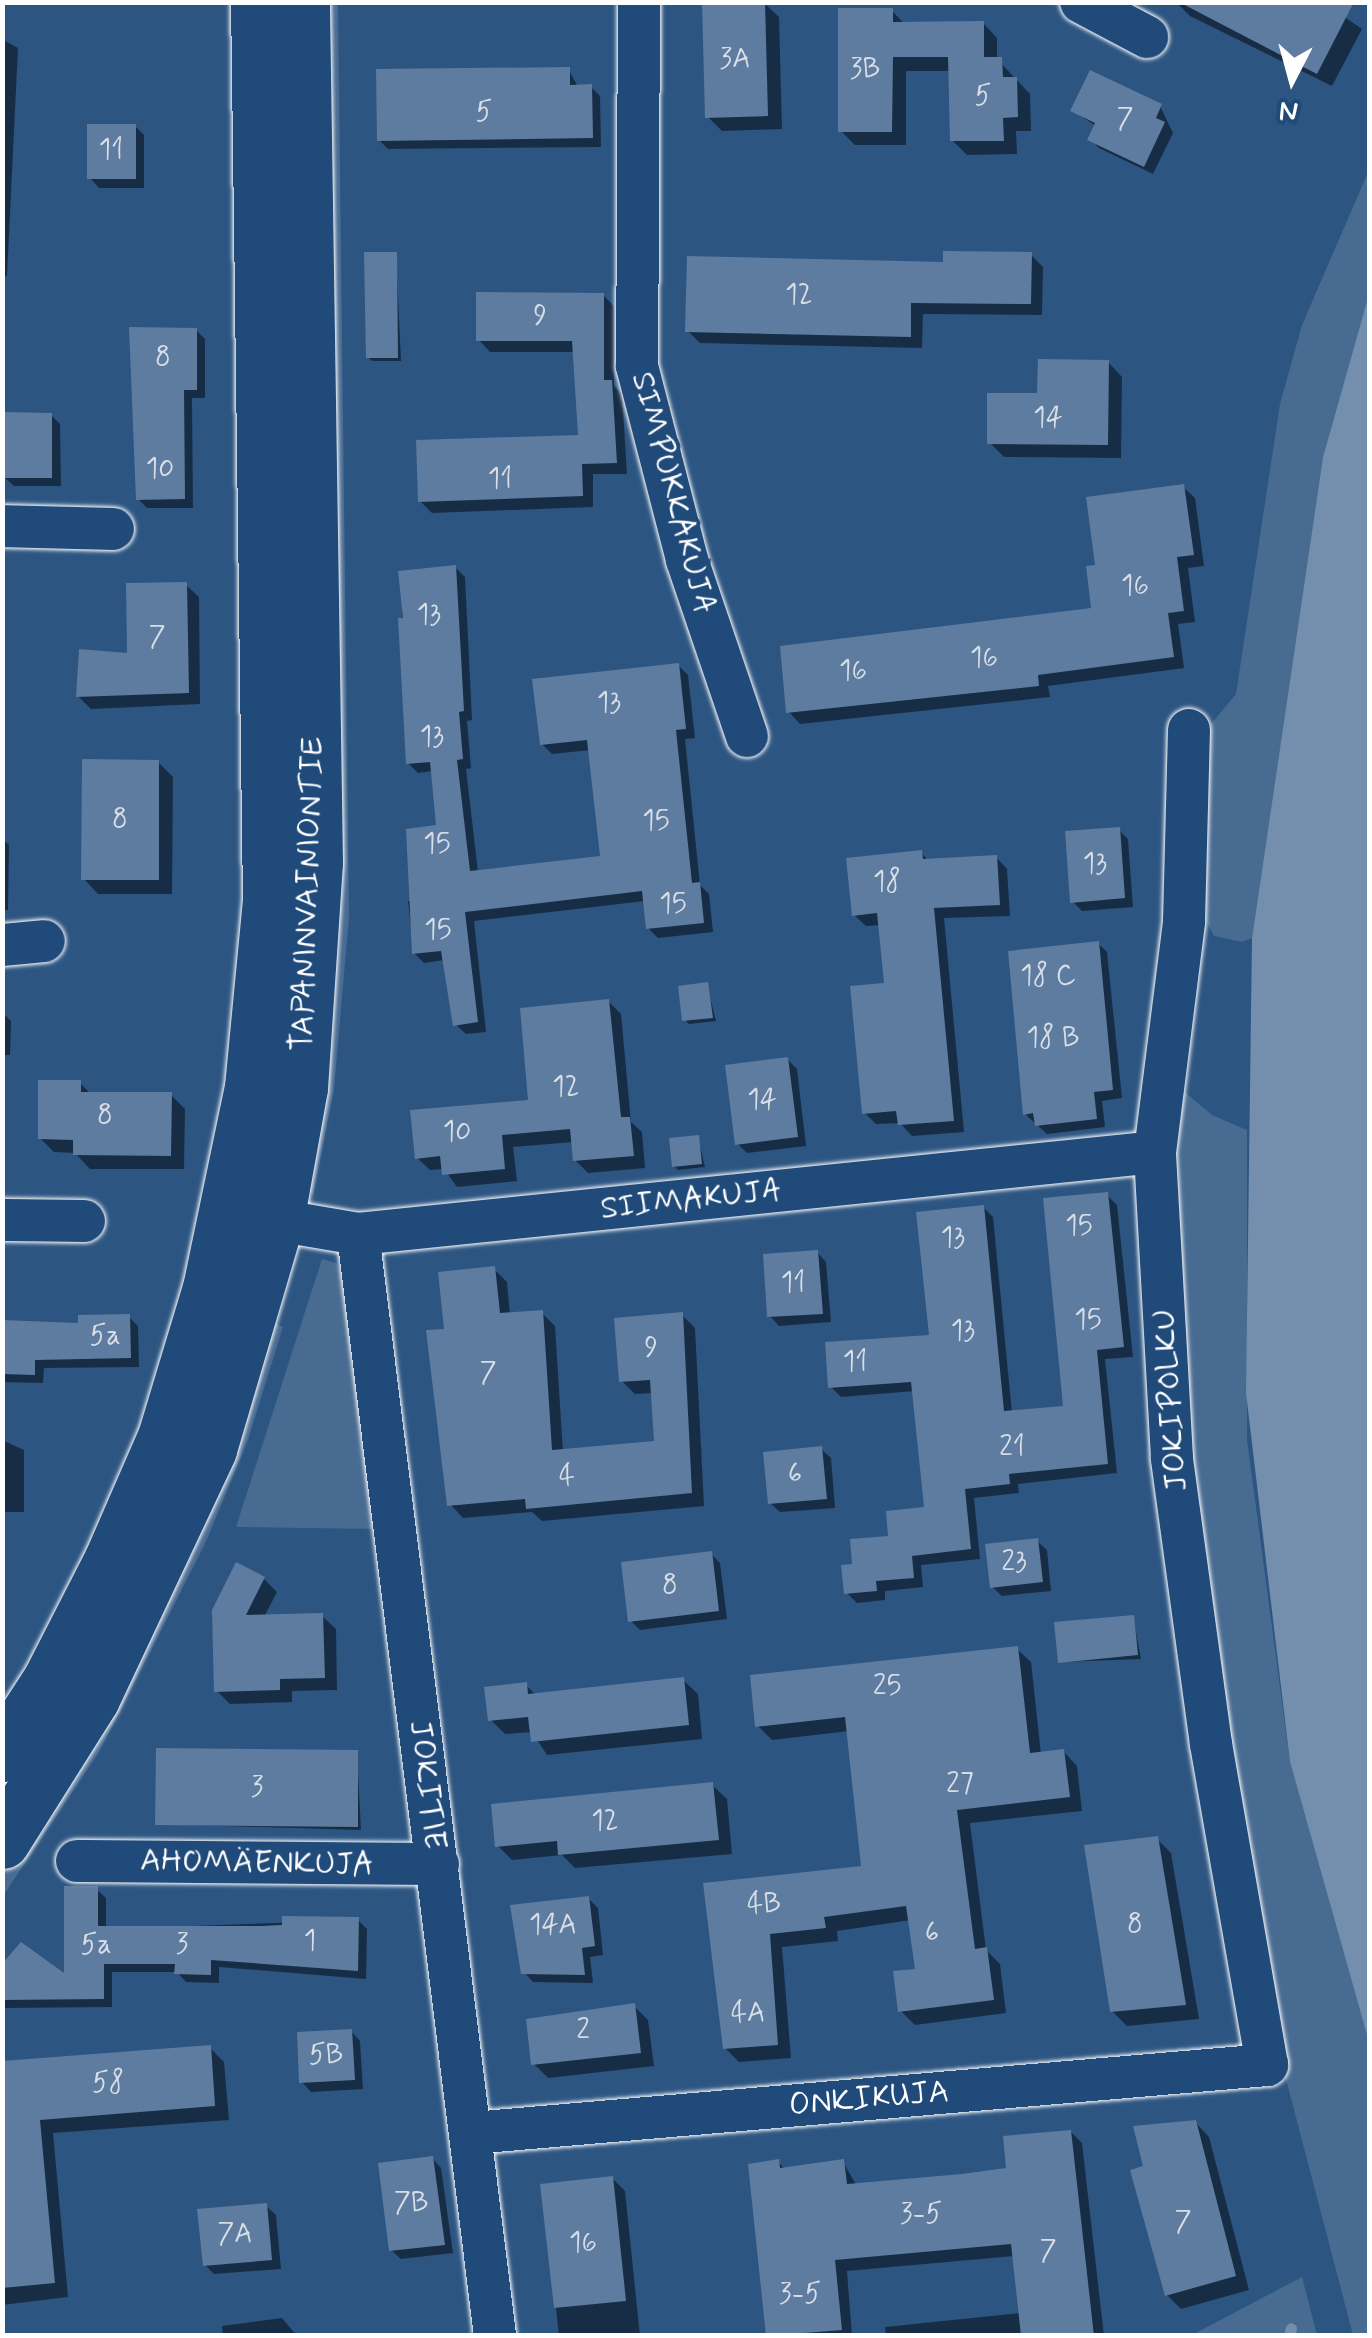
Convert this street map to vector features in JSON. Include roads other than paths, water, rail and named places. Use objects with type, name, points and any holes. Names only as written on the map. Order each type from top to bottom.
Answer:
[{"type":"main road","name":"TAPANINVAINIONTIE","points":[[2,1841],[92,1698],[156,1574],[208,1448],[252,1216],[252,1087],[270,902],[258,2]]},
{"type":"main road","name":"TAPANINVAINIONTIE","points":[[2,1754],[50,1680],[111,1561],[164,1437],[300,1088],[316,862],[302,2]]},
{"type":"street","name":"SIMPUKKAKUJA","points":[[638,2],[637,366],[688,560],[747,736]]},
{"type":"street","points":[[1081,2],[1147,37]]},
{"type":"street","points":[[2,526],[113,529]]},
{"type":"street","name":"JOKIPOLKU","points":[[1189,730],[1184,921],[1155,1152],[1172,1458],[1211,1744],[1267,2065]]},
{"type":"street","name":"SIIMAKUJA","points":[[252,1216],[358,1234],[1155,1152]]},
{"type":"street","points":[[2,1220],[84,1221]]},
{"type":"street","name":"JOKITIE","points":[[358,1234],[495,2336]]},
{"type":"street","name":"AHOMÄENKUJA","points":[[77,1860],[438,1864]]},
{"type":"street","name":"ONKIKUJA","points":[[472,2133],[1267,2065]]},
{"type":"waterway","points":[[1289,2336],[1291,2328]]}]
